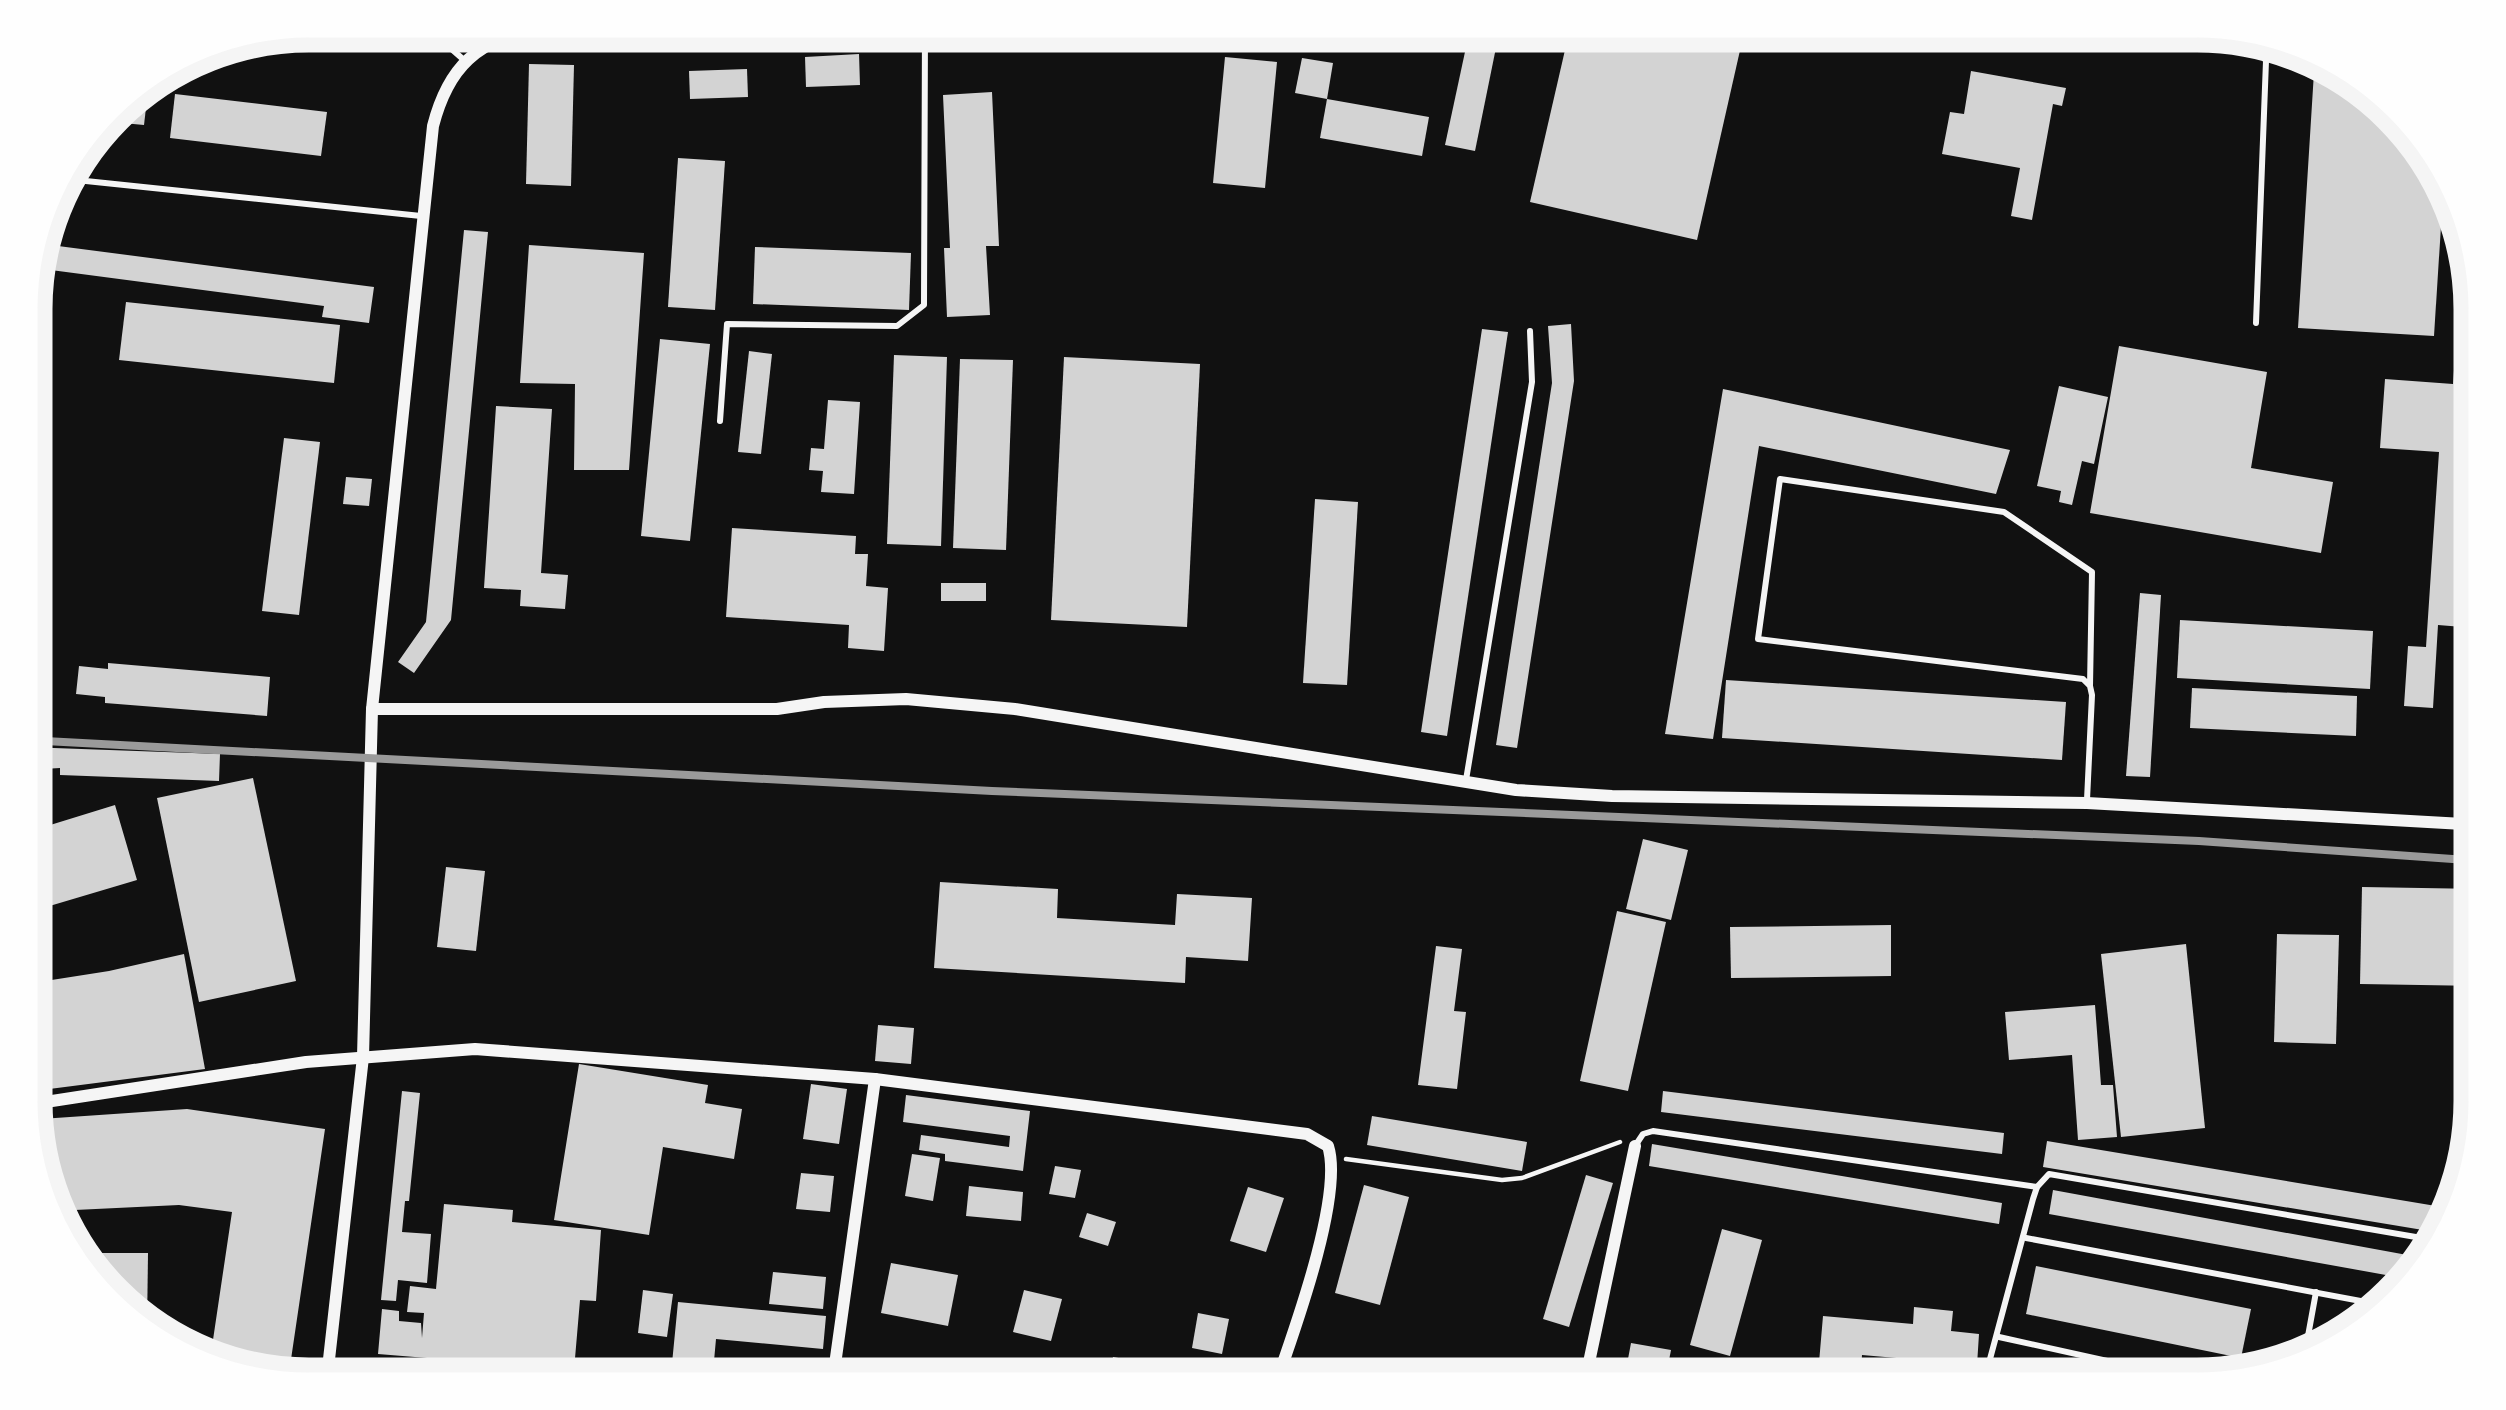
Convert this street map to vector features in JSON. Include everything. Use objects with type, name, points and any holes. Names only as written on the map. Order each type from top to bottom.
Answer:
[{"type":"street","points":[[328,1365],[363,1057],[372,709],[433,126],[442,92],[464,60],[489,45]]},
{"type":"street","points":[[372,709],[778,710],[824,702],[906,699],[1015,709],[1466,783],[1612,796],[2086,803],[2460,824]]},
{"type":"street","points":[[45,1102],[306,1062],[475,1049],[875,1078],[1307,1134],[1328,1145],[1332,1157],[1309,1289],[1282,1364]]},
{"type":"street","points":[[835,1365],[875,1078]]},
{"type":"street","points":[[1589,1364],[1635,1146]]},
{"type":"lane","points":[[447,45],[464,60]]},
{"type":"lane","points":[[720,422],[727,324],[898,326],[924,305],[925,45]]},
{"type":"lane","points":[[2194,45],[2233,47]]},
{"type":"lane","points":[[2256,323],[2266,61],[2261,53]]},
{"type":"lane","points":[[78,180],[424,216]]},
{"type":"lane","points":[[1466,783],[1532,382],[1530,331]]},
{"type":"lane","points":[[2086,803],[2090,686],[2092,572],[2004,512],[1780,479],[1758,639],[2083,679],[2090,686]]},
{"type":"lane","points":[[1635,1146],[1648,1131],[2037,1187]]},
{"type":"lane","points":[[1990,1364],[2037,1187],[2049,1174],[2422,1238]]},
{"type":"lane","points":[[2026,1238],[2367,1302]]},
{"type":"lane","points":[[2307,1341],[2316,1292]]},
{"type":"lane","points":[[1999,1337],[2121,1364]]},
{"type":"path","points":[[1332,1157],[1502,1180],[1522,1178],[1648,1131]]},
{"type":"building","points":[[1466,45],[1497,45],[1475,151],[1445,145]]},
{"type":"building","points":[[1566,45],[1741,46],[1697,240],[1530,202]]},
{"type":"building","points":[[859,54],[860,85],[806,87],[805,57]]},
{"type":"building","points":[[1225,57],[1277,62],[1265,188],[1213,183]]},
{"type":"building","points":[[1302,58],[1333,63],[1327,99],[1295,93]]},
{"type":"building","points":[[529,64],[574,65],[571,186],[526,184]]},
{"type":"building","points":[[747,69],[748,97],[690,99],[689,71]]},
{"type":"building","points":[[1971,71],[2066,88],[2062,106],[2053,104],[2032,220],[2011,216],[2020,168],[1942,154],[1950,112],[1964,114]]},
{"type":"building","points":[[2314,73],[2384,122],[2426,177],[2442,211],[2434,336],[2298,328]]},
{"type":"building","points":[[992,92],[999,246],[986,246],[990,315],[947,317],[944,248],[950,248],[943,95]]},
{"type":"building","points":[[175,94],[327,112],[321,156],[170,138]]},
{"type":"building","points":[[1327,99],[1429,117],[1422,156],[1320,138]]},
{"type":"building","points":[[147,101],[144,125],[123,123]]},
{"type":"building","points":[[678,158],[725,161],[715,310],[668,307]]},
{"type":"building","points":[[464,230],[488,232],[451,620],[414,673],[398,662],[426,622]]},
{"type":"building","points":[[53,245],[374,287],[369,323],[322,317],[324,306],[48,270]]},
{"type":"building","points":[[529,245],[644,253],[629,470],[574,470],[575,384],[520,383]]},
{"type":"building","points":[[755,247],[911,253],[909,310],[753,304]]},
{"type":"building","points":[[2460,292],[2460,627],[2438,625],[2433,708],[2404,706],[2408,646],[2426,647],[2439,452],[2380,448],[2385,379],[2453,384]]},
{"type":"building","points":[[126,302],[340,325],[334,383],[119,360]]},
{"type":"building","points":[[1571,324],[1574,381],[1517,748],[1496,745],[1552,383],[1548,326]]},
{"type":"building","points":[[1482,329],[1508,332],[1447,736],[1421,732]]},
{"type":"building","points":[[660,339],[710,344],[690,541],[641,536]]},
{"type":"building","points":[[2119,346],[2267,372],[2251,468],[2333,482],[2321,553],[2090,513]]},
{"type":"building","points":[[749,351],[772,354],[761,454],[738,452]]},
{"type":"building","points":[[894,355],[947,357],[941,546],[887,544]]},
{"type":"building","points":[[1064,357],[1200,364],[1187,627],[1051,620]]},
{"type":"building","points":[[960,359],[1013,360],[1006,550],[953,548]]},
{"type":"building","points":[[2059,386],[2108,397],[2094,464],[2082,461],[2072,505],[2059,502],[2061,491],[2037,486]]},
{"type":"building","points":[[1723,389],[2010,450],[1996,494],[1759,446],[1713,739],[1665,734]]},
{"type":"building","points":[[828,400],[860,402],[854,494],[821,492],[823,471],[809,470],[811,448],[824,449]]},
{"type":"building","points":[[496,406],[552,409],[541,573],[568,575],[565,609],[520,606],[521,590],[484,588]]},
{"type":"building","points":[[284,438],[320,442],[299,615],[262,611]]},
{"type":"building","points":[[346,477],[372,479],[369,506],[343,504]]},
{"type":"building","points":[[1315,499],[1358,502],[1347,685],[1303,683]]},
{"type":"building","points":[[732,528],[856,536],[855,554],[868,554],[866,586],[888,588],[884,651],[848,648],[849,625],[726,617]]},
{"type":"building","points":[[941,583],[986,583],[986,601],[941,601]]},
{"type":"building","points":[[2140,593],[2161,595],[2150,777],[2126,776]]},
{"type":"building","points":[[2180,620],[2373,631],[2370,689],[2177,678]]},
{"type":"building","points":[[108,663],[270,677],[267,716],[105,703],[105,697],[76,694],[79,666],[108,669]]},
{"type":"building","points":[[1726,680],[2066,702],[2062,760],[1722,738]]},
{"type":"building","points":[[2192,688],[2357,696],[2356,736],[2190,728]]},
{"type":"building","points":[[45,748],[220,754],[219,781],[60,775],[60,768],[45,769]]},
{"type":"building","points":[[253,778],[296,981],[199,1002],[157,798]]},
{"type":"building","points":[[115,805],[137,880],[45,907],[45,815],[47,826]]},
{"type":"building","points":[[1643,839],[1688,850],[1671,920],[1626,909]]},
{"type":"building","points":[[446,867],[485,871],[476,951],[437,947]]},
{"type":"building","points":[[940,882],[1058,889],[1057,918],[1175,925],[1177,894],[1252,898],[1248,961],[1186,957],[1185,983],[934,968]]},
{"type":"building","points":[[2362,887],[2460,889],[2460,986],[2360,984]]},
{"type":"building","points":[[1617,911],[1666,922],[1628,1091],[1580,1081]]},
{"type":"building","points":[[1891,925],[1891,976],[1731,978],[1730,927]]},
{"type":"building","points":[[2277,934],[2339,935],[2336,1044],[2274,1042]]},
{"type":"building","points":[[2186,944],[2205,1128],[2121,1137],[2101,954]]},
{"type":"building","points":[[1436,946],[1462,949],[1454,1011],[1466,1012],[1457,1089],[1418,1085]]},
{"type":"building","points":[[184,954],[205,1069],[45,1090],[45,981]]},
{"type":"building","points":[[2095,1005],[2101,1085],[2113,1085],[2117,1137],[2078,1140],[2072,1055],[2009,1060],[2005,1012]]},
{"type":"building","points":[[878,1025],[914,1028],[911,1064],[875,1061]]},
{"type":"building","points":[[579,1064],[708,1085],[705,1103],[742,1109],[734,1159],[663,1147],[649,1235],[554,1220]]},
{"type":"building","points":[[811,1084],[847,1089],[839,1144],[803,1139]]},
{"type":"building","points":[[402,1091],[420,1093],[402,1232],[431,1234],[427,1283],[398,1280],[396,1301],[381,1300]]},
{"type":"building","points":[[1663,1091],[2004,1133],[2002,1154],[1661,1112]]},
{"type":"building","points":[[906,1095],[1030,1111],[1023,1171],[945,1161],[945,1154],[919,1150],[921,1135],[1009,1147],[1010,1136],[903,1122]]},
{"type":"building","points":[[187,1109],[325,1129],[290,1364],[212,1346],[232,1212],[179,1205],[69,1210],[54,1169],[46,1119]]},
{"type":"building","points":[[1372,1116],[1527,1142],[1522,1171],[1367,1145]]},
{"type":"building","points":[[2047,1141],[2439,1206],[2427,1231],[2043,1167]]},
{"type":"building","points":[[1652,1144],[2002,1203],[1999,1224],[1649,1166]]},
{"type":"building","points":[[912,1154],[940,1158],[933,1201],[905,1196]]},
{"type":"building","points":[[1055,1166],[1081,1170],[1075,1198],[1049,1194]]},
{"type":"building","points":[[801,1173],[834,1176],[830,1212],[796,1209]]},
{"type":"building","points":[[1586,1175],[1613,1183],[1569,1327],[1543,1319]]},
{"type":"building","points":[[1364,1185],[1409,1197],[1380,1305],[1335,1293]]},
{"type":"building","points":[[969,1186],[1023,1192],[1021,1221],[966,1216]]},
{"type":"building","points":[[1248,1187],[1284,1198],[1266,1252],[1230,1241]]},
{"type":"building","points":[[2053,1190],[2410,1256],[2394,1276],[2049,1214]]},
{"type":"building","points":[[444,1204],[513,1210],[512,1222],[601,1230],[596,1301],[580,1300],[574,1365],[378,1354],[382,1309],[399,1311],[399,1321],[421,1323],[422,1338],[424,1313],[407,1312],[410,1286],[436,1289]]},
{"type":"building","points":[[1087,1213],[1116,1222],[1108,1246],[1079,1237]]},
{"type":"building","points":[[1722,1229],[1762,1240],[1730,1356],[1690,1345]]},
{"type":"building","points":[[93,1253],[148,1253],[147,1309]]},
{"type":"building","points":[[891,1263],[958,1275],[948,1326],[881,1313]]},
{"type":"building","points":[[2036,1266],[2251,1309],[2241,1358],[2026,1314]]},
{"type":"building","points":[[773,1272],[826,1277],[823,1309],[769,1304]]},
{"type":"building","points":[[643,1290],[673,1294],[667,1337],[638,1333]]},
{"type":"building","points":[[1024,1290],[1062,1299],[1051,1341],[1013,1332]]},
{"type":"building","points":[[678,1302],[826,1316],[823,1349],[716,1339],[714,1361],[736,1365],[672,1365]]},
{"type":"building","points":[[1914,1307],[1953,1311],[1951,1331],[1979,1334],[1977,1364],[1862,1355],[1861,1364],[1819,1364],[1823,1316],[1913,1324]]},
{"type":"building","points":[[1198,1313],[1229,1319],[1222,1354],[1192,1348]]},
{"type":"building","points":[[1631,1343],[1671,1350],[1668,1364],[1627,1364]]},
{"type":"building","points":[[1113,1357],[1154,1365],[1112,1365]]},
{"type":"railway","points":[[45,741],[992,791],[2199,841],[2460,860]]}]
